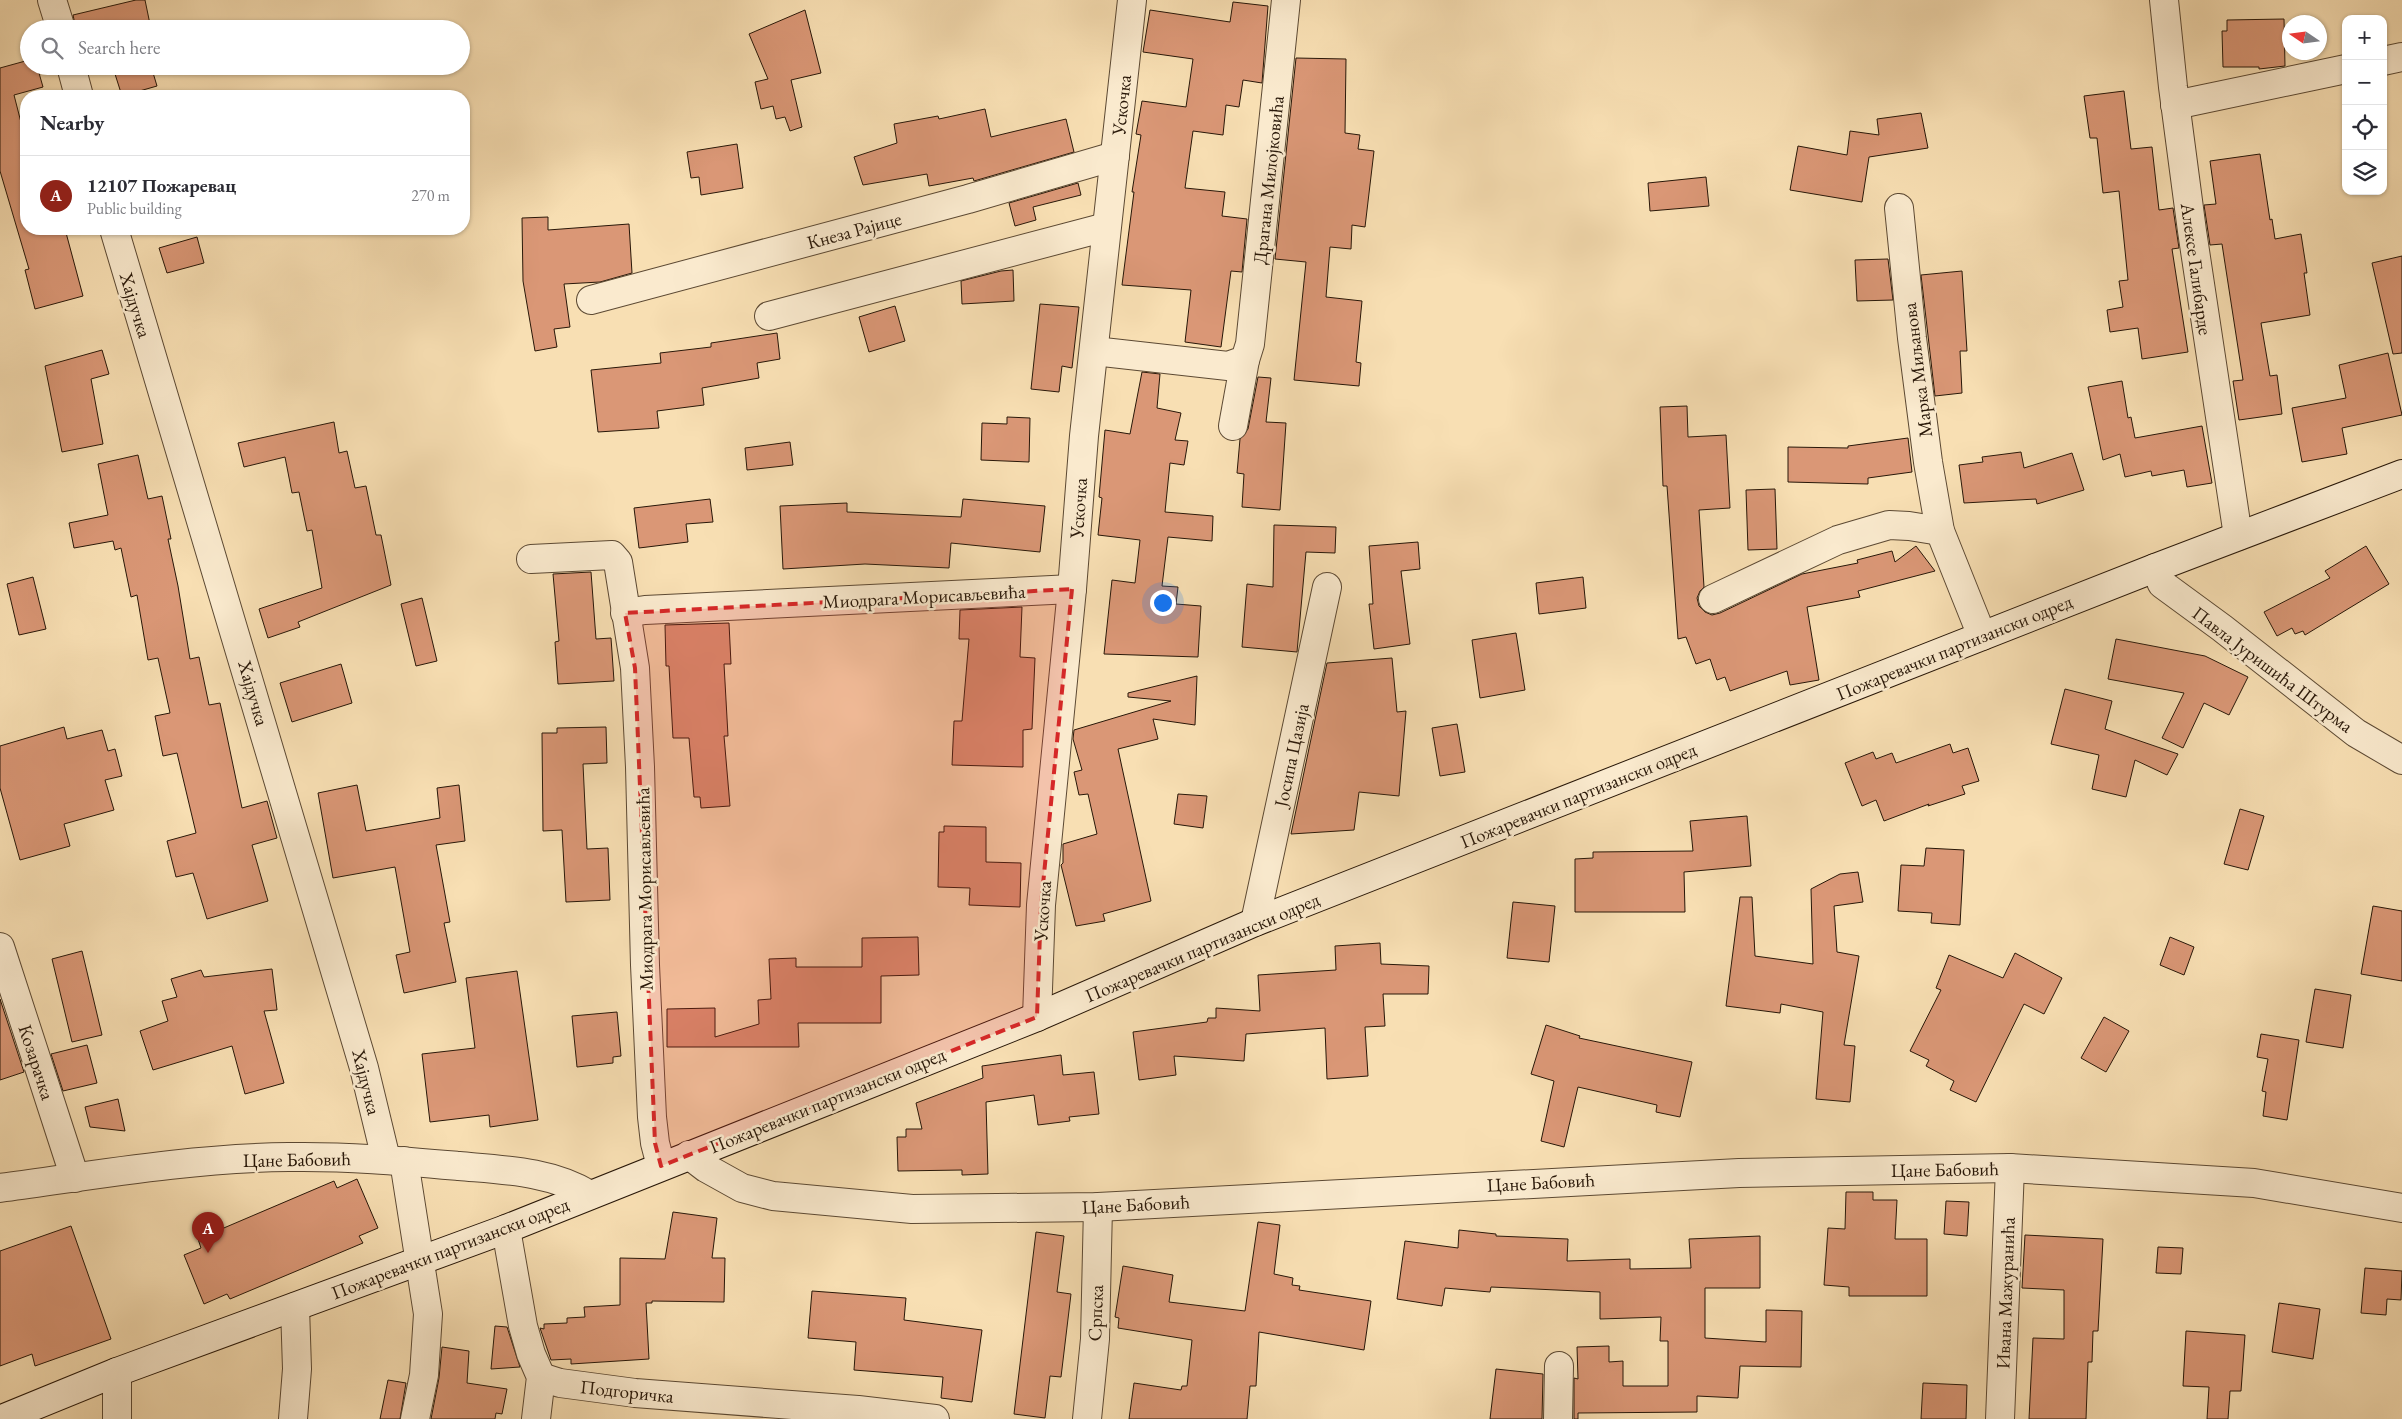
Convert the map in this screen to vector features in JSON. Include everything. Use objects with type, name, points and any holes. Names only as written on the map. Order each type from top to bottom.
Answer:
[{"type":"street","points":[[52,0],[58,20]]},
{"type":"street","name":"Ускочка","points":[[1037,1017],[1041,904],[1072,589],[1084,436],[1132,0]]},
{"type":"street","name":"Драгана Милојковића","points":[[1233,426],[1245,360],[1250,344],[1286,0]]},
{"type":"street","name":"Алексе Галибарде","points":[[2164,0],[2175,105],[2192,231],[2238,536]]},
{"type":"street","points":[[2387,60],[2402,57]]},
{"type":"street","points":[[2175,105],[2342,70]]},
{"type":"street","points":[[73,75],[77,90]]},
{"type":"street","name":"Кнеза Рајице","points":[[591,300],[968,199],[1115,156]]},
{"type":"street","name":"Марка Миљанова","points":[[1899,208],[1928,462],[1940,531],[1982,636]]},
{"type":"street","points":[[769,316],[1106,226]]},
{"type":"street","name":"Хајдучка","points":[[116,235],[364,1068],[395,1160],[419,1260],[428,1314],[424,1375],[415,1419]]},
{"type":"street","points":[[1094,351],[1228,366],[1245,360]]},
{"type":"street","name":"Пожаревачки партизански одред","points":[[2,1419],[117,1372],[506,1229],[1037,1017],[1255,922],[2155,568],[2402,474]]},
{"type":"street","points":[[1713,599],[1838,540],[1889,525],[1940,531]]},
{"type":"street","name":"Миодрага Морисављевића","points":[[531,559],[612,555],[618,562],[635,668],[652,1117],[655,1143],[661,1166]]},
{"type":"street","name":"Павла Јуришића Штурма","points":[[2155,568],[2162,584],[2222,628],[2356,733],[2402,760]]},
{"type":"street","name":"Јосипа Цазија","points":[[1255,922],[1327,587]]},
{"type":"street","name":"Миодрага Морисављевића","points":[[625,613],[645,610],[1072,589]]},
{"type":"street","name":"Козарачка","points":[[0,947],[75,1178]]},
{"type":"street","name":"Цане Бабовић","points":[[689,1155],[734,1185],[773,1196],[912,1210],[1098,1207],[1739,1173],[2010,1168],[2254,1183],[2402,1208]]},
{"type":"street","name":"Цане Бабовић","points":[[0,1188],[198,1163],[287,1157],[395,1160],[534,1173],[565,1182],[590,1195]]},
{"type":"street","name":"Ивана Мажуранића","points":[[2000,1419],[2010,1168]]},
{"type":"street","name":"Српска","points":[[1087,1419],[1095,1339],[1098,1207]]},
{"type":"street","points":[[506,1229],[523,1326],[530,1354],[541,1378],[536,1419]]},
{"type":"street","points":[[293,1419],[298,1369],[295,1307]]},
{"type":"street","points":[[1558,1419],[1559,1366]]},
{"type":"street","points":[[117,1372],[117,1419]]},
{"type":"street","name":"Подгоричка","points":[[541,1378],[560,1383],[711,1409],[857,1414],[935,1419]]},
{"type":"highlighted area","points":[[1072,589],[1041,905],[1037,1017],[661,1166],[655,1143],[635,668],[625,613]]},
{"type":"building","points":[[136,0],[145,0],[149,20],[74,20],[73,15]]},
{"type":"building","points":[[1233,2],[1268,6],[1262,83],[1243,80],[1239,107],[1226,105],[1223,135],[1193,131],[1185,188],[1225,192],[1222,216],[1247,219],[1242,272],[1231,271],[1221,347],[1185,342],[1191,290],[1122,285],[1134,192],[1132,192],[1141,135],[1136,134],[1142,101],[1186,107],[1193,59],[1143,52],[1150,10],[1230,22]]},
{"type":"building","points":[[805,10],[821,73],[791,80],[802,127],[790,131],[785,117],[776,119],[773,106],[761,109],[755,82],[768,79],[749,34]]},
{"type":"building","points":[[2282,19],[2282,60],[2285,60],[2285,66],[2259,69],[2259,67],[2223,67],[2222,31],[2227,31],[2227,20]]},
{"type":"building","points":[[1296,58],[1346,59],[1345,133],[1360,135],[1358,149],[1374,151],[1365,227],[1352,225],[1351,249],[1330,247],[1326,297],[1362,301],[1356,362],[1361,363],[1359,386],[1294,380],[1306,262],[1275,259]]},
{"type":"building","points":[[20,62],[20,75],[40,75],[43,87],[32,90],[20,90],[20,93],[14,95],[20,118],[20,235],[67,235],[83,296],[35,309],[25,270],[29,269],[0,171],[0,68]]},
{"type":"building","points":[[115,75],[154,75],[157,86],[143,90],[120,90]]},
{"type":"building","points":[[2124,91],[2131,149],[2152,147],[2159,210],[2173,208],[2179,248],[2172,249],[2188,352],[2142,359],[2138,328],[2110,332],[2107,310],[2123,307],[2119,281],[2128,280],[2119,191],[2103,193],[2097,138],[2090,138],[2084,96]]},
{"type":"building","points":[[985,109],[991,137],[1066,119],[1074,152],[974,181],[973,178],[929,186],[927,174],[863,185],[854,157],[897,143],[894,124],[938,116],[939,119]]},
{"type":"building","points":[[1921,113],[1928,148],[1869,157],[1862,202],[1790,190],[1798,146],[1847,155],[1850,131],[1879,135],[1877,119]]},
{"type":"building","points":[[737,144],[743,188],[701,195],[699,177],[691,178],[687,152]]},
{"type":"building","points":[[2260,154],[2270,220],[2272,219],[2275,239],[2301,234],[2307,273],[2304,273],[2310,315],[2261,323],[2270,376],[2277,375],[2282,414],[2239,420],[2233,381],[2243,380],[2222,244],[2210,245],[2204,205],[2216,204],[2210,161]]},
{"type":"building","points":[[1706,177],[1709,206],[1650,211],[1648,183]]},
{"type":"building","points":[[1078,183],[1081,195],[1033,207],[1036,220],[1015,226],[1009,203]]},
{"type":"building","points":[[548,217],[548,230],[629,224],[632,273],[600,282],[564,284],[570,327],[554,329],[557,347],[535,351],[523,281],[522,218]]},
{"type":"building","points":[[197,237],[204,263],[167,273],[159,248]]},
{"type":"building","points":[[2402,256],[2402,353],[2393,354],[2372,263]]},
{"type":"building","points":[[1888,259],[1893,300],[1857,301],[1855,260]]},
{"type":"building","points":[[1013,270],[1014,301],[962,304],[961,281],[1001,271]]},
{"type":"building","points":[[1962,271],[1967,351],[1960,351],[1962,393],[1935,396],[1921,275]]},
{"type":"building","points":[[1040,304],[1079,307],[1072,368],[1062,366],[1059,392],[1031,389]]},
{"type":"building","points":[[895,306],[905,341],[869,352],[859,317]]},
{"type":"building","points":[[777,333],[780,359],[757,363],[759,378],[702,388],[704,405],[657,411],[659,428],[598,432],[591,370],[661,363],[660,353],[711,347],[711,343]]},
{"type":"building","points":[[102,350],[109,374],[91,379],[103,444],[62,452],[45,366]]},
{"type":"building","points":[[2388,353],[2402,415],[2342,428],[2347,454],[2302,462],[2292,408],[2346,398],[2339,365]]},
{"type":"building","points":[[1142,372],[1160,374],[1157,408],[1181,413],[1175,440],[1188,441],[1184,465],[1170,463],[1165,512],[1213,516],[1212,541],[1168,537],[1162,586],[1178,587],[1176,604],[1201,606],[1198,657],[1104,654],[1112,580],[1135,583],[1140,540],[1098,535],[1102,498],[1099,497],[1105,430],[1130,434]]},
{"type":"building","points":[[1258,377],[1271,378],[1266,422],[1286,423],[1280,510],[1242,507],[1244,474],[1237,473],[1240,439],[1248,429]]},
{"type":"building","points":[[2122,381],[2128,418],[2131,417],[2135,438],[2202,426],[2212,483],[2187,487],[2184,470],[2152,476],[2151,471],[2125,477],[2120,454],[2103,460],[2088,387]]},
{"type":"building","points":[[1687,406],[1688,437],[1726,435],[1730,508],[1699,510],[1704,587],[1697,598],[1699,606],[1705,612],[1712,615],[1720,613],[1802,574],[1858,563],[1857,560],[1892,551],[1895,562],[1916,546],[1935,571],[1858,591],[1860,597],[1807,607],[1819,680],[1790,685],[1787,671],[1730,691],[1725,677],[1717,680],[1710,659],[1696,664],[1686,637],[1678,639],[1667,486],[1663,486],[1660,407]]},
{"type":"building","points":[[1007,417],[1030,418],[1029,462],[981,460],[982,423],[1007,424]]},
{"type":"building","points":[[334,422],[339,453],[347,451],[355,488],[366,486],[376,535],[381,535],[391,585],[298,622],[300,627],[268,638],[259,609],[322,588],[312,530],[307,531],[299,492],[292,493],[285,457],[244,467],[238,443]]},
{"type":"building","points":[[1908,438],[1912,472],[1868,478],[1868,484],[1788,482],[1788,447],[1848,448],[1848,446]]},
{"type":"building","points":[[790,442],[793,465],[747,470],[745,448]]},
{"type":"building","points":[[2021,452],[2024,468],[2072,453],[2084,490],[2037,504],[2036,499],[1964,503],[1959,465],[1983,462],[1982,457]]},
{"type":"building","points":[[138,455],[148,499],[162,496],[171,539],[168,539],[190,659],[199,657],[209,705],[220,703],[242,808],[267,801],[277,838],[252,845],[268,901],[207,919],[193,873],[176,877],[167,841],[196,833],[177,753],[163,756],[155,716],[170,713],[158,658],[148,660],[137,595],[131,597],[121,548],[115,550],[113,541],[74,548],[69,523],[108,515],[98,464]]},
{"type":"building","points":[[1775,489],[1777,549],[1748,550],[1746,490]]},
{"type":"building","points":[[710,499],[713,522],[686,524],[688,542],[639,548],[634,508]]},
{"type":"building","points":[[963,499],[1045,506],[1040,552],[951,543],[949,568],[865,564],[783,569],[780,506],[847,503],[847,512],[961,517]]},
{"type":"building","points":[[1274,525],[1336,527],[1335,553],[1306,552],[1297,652],[1242,647],[1247,584],[1273,587]]},
{"type":"building","points":[[1418,542],[1420,569],[1401,571],[1410,644],[1374,649],[1369,604],[1373,604],[1369,546]]},
{"type":"building","points":[[2366,546],[2389,584],[2305,635],[2303,631],[2295,634],[2292,628],[2277,636],[2264,612],[2330,578],[2325,571]]},
{"type":"building","points":[[591,572],[596,639],[611,638],[614,681],[558,684],[555,642],[559,641],[553,574]]},
{"type":"building","points":[[33,577],[46,629],[19,635],[7,584]]},
{"type":"building","points":[[1583,577],[1586,608],[1539,614],[1536,583]]},
{"type":"building","points":[[422,598],[437,661],[416,666],[401,604]]},
{"type":"building","points":[[1022,607],[1020,657],[1035,658],[1032,729],[1023,730],[1023,767],[952,765],[954,721],[962,721],[969,639],[959,639],[960,610]]},
{"type":"building","points":[[729,623],[731,664],[724,664],[728,736],[724,736],[730,806],[701,808],[700,797],[694,797],[689,738],[673,738],[669,666],[666,666],[665,625]]},
{"type":"building","points":[[1516,633],[1525,690],[1480,698],[1472,640]]},
{"type":"building","points":[[2116,639],[2205,656],[2248,677],[2229,715],[2204,703],[2183,748],[2162,738],[2184,693],[2108,679]]},
{"type":"building","points":[[1392,658],[1397,712],[1406,711],[1399,796],[1359,792],[1354,830],[1291,834],[1327,663]]},
{"type":"building","points":[[341,664],[352,703],[292,722],[280,683]]},
{"type":"building","points":[[1197,676],[1195,725],[1153,719],[1158,739],[1118,749],[1151,901],[1103,914],[1105,921],[1076,926],[1061,865],[1063,863],[1063,844],[1097,834],[1088,794],[1079,795],[1074,772],[1082,770],[1073,739],[1074,730],[1171,701],[1128,697],[1128,693]]},
{"type":"building","points":[[2065,689],[2112,701],[2105,729],[2178,754],[2167,775],[2135,760],[2126,797],[2092,789],[2099,755],[2051,744]]},
{"type":"building","points":[[1457,724],[1465,772],[1440,776],[1432,728]]},
{"type":"building","points":[[64,727],[67,739],[102,730],[108,751],[115,749],[122,776],[105,780],[114,810],[64,824],[70,846],[20,860],[0,788],[0,746]]},
{"type":"building","points":[[606,727],[607,763],[583,764],[587,849],[608,848],[610,900],[566,902],[562,830],[543,831],[542,733],[557,733],[557,728]]},
{"type":"building","points":[[1950,744],[1953,753],[1968,748],[1979,781],[1962,786],[1965,794],[1928,806],[1929,804],[1884,821],[1876,800],[1862,806],[1845,763],[1873,752],[1876,759],[1892,753],[1896,763]]},
{"type":"building","points":[[357,785],[366,831],[440,818],[437,788],[459,785],[465,841],[436,845],[450,922],[444,923],[456,982],[404,993],[396,955],[410,952],[395,867],[333,878],[318,793]]},
{"type":"building","points":[[1178,794],[1207,796],[1203,828],[1174,824]]},
{"type":"building","points":[[2240,809],[2264,816],[2248,870],[2224,864]]},
{"type":"building","points":[[1747,816],[1751,866],[1684,872],[1685,912],[1575,912],[1575,859],[1593,858],[1593,852],[1693,851],[1690,821]]},
{"type":"building","points":[[944,826],[986,827],[986,862],[1021,863],[1020,907],[969,905],[970,888],[938,887],[939,832],[944,832]]},
{"type":"building","points":[[1926,848],[1964,850],[1960,925],[1931,923],[1932,913],[1898,911],[1901,865],[1924,866]]},
{"type":"building","points":[[1858,872],[1863,902],[1834,906],[1837,952],[1859,956],[1844,1045],[1855,1046],[1850,1102],[1816,1099],[1823,1012],[1781,1004],[1780,1013],[1726,1006],[1740,897],[1752,897],[1755,956],[1813,964],[1811,889],[1840,874]]},
{"type":"building","points":[[1513,902],[1555,906],[1549,962],[1507,958]]},
{"type":"building","points":[[2373,906],[2402,911],[2402,981],[2361,974]]},
{"type":"building","points":[[918,937],[919,975],[881,976],[881,1023],[798,1023],[799,1047],[667,1047],[667,1009],[715,1008],[715,1037],[759,1024],[758,1000],[771,999],[769,959],[796,958],[796,967],[862,967],[862,938]]},
{"type":"building","points":[[2170,937],[2194,947],[2184,975],[2160,965]]},
{"type":"building","points":[[1380,943],[1381,964],[1429,966],[1428,994],[1383,994],[1385,1026],[1365,1027],[1368,1076],[1327,1079],[1325,1028],[1246,1034],[1244,1061],[1174,1056],[1176,1075],[1139,1080],[1133,1032],[1207,1022],[1208,1018],[1216,1018],[1216,1008],[1260,1011],[1258,975],[1336,970],[1335,946]]},
{"type":"building","points":[[82,951],[102,1035],[72,1042],[52,959]]},
{"type":"building","points":[[2015,953],[2062,978],[2044,1014],[2024,1004],[1976,1102],[1950,1090],[1954,1081],[1926,1066],[1929,1060],[1910,1051],[1941,990],[1936,988],[1949,955],[2003,978]]},
{"type":"building","points":[[272,969],[277,1010],[264,1011],[284,1083],[245,1094],[232,1046],[153,1070],[140,1031],[168,1021],[162,1001],[177,997],[171,979],[201,970],[204,977]]},
{"type":"building","points":[[517,971],[538,1120],[490,1127],[489,1115],[430,1122],[422,1054],[475,1048],[466,978]]},
{"type":"building","points":[[2315,989],[2351,995],[2343,1048],[2306,1042]]},
{"type":"building","points":[[0,999],[24,1072],[0,1080]]},
{"type":"building","points":[[617,1012],[621,1056],[613,1057],[613,1063],[577,1067],[572,1016]]},
{"type":"building","points":[[2104,1017],[2129,1031],[2106,1072],[2081,1058]]},
{"type":"building","points":[[1546,1025],[1580,1036],[1579,1038],[1692,1062],[1680,1117],[1656,1112],[1657,1105],[1578,1087],[1564,1147],[1541,1141],[1554,1081],[1531,1074]]},
{"type":"building","points":[[2261,1034],[2299,1040],[2287,1120],[2263,1116],[2266,1092],[2262,1091],[2268,1059],[2257,1057]]},
{"type":"building","points":[[87,1045],[97,1083],[63,1091],[51,1054]]},
{"type":"building","points":[[1061,1055],[1063,1075],[1094,1072],[1099,1114],[1069,1117],[1070,1121],[1038,1125],[1034,1095],[986,1102],[988,1174],[962,1175],[962,1170],[898,1171],[897,1137],[906,1137],[906,1129],[922,1129],[916,1103],[983,1078],[982,1066]]},
{"type":"building","points":[[118,1099],[125,1131],[90,1127],[85,1107]]},
{"type":"building","points":[[357,1179],[378,1228],[359,1236],[363,1243],[230,1299],[227,1294],[204,1304],[184,1255],[201,1248],[198,1239],[334,1181],[337,1188]]},
{"type":"building","points":[[1846,1192],[1873,1192],[1873,1200],[1897,1200],[1895,1239],[1927,1239],[1927,1296],[1849,1296],[1849,1287],[1824,1285],[1828,1228],[1845,1229]]},
{"type":"building","points":[[1946,1201],[1969,1202],[1967,1236],[1944,1234]]},
{"type":"building","points":[[673,1212],[717,1218],[712,1258],[725,1258],[724,1302],[652,1301],[652,1303],[646,1303],[649,1359],[571,1364],[571,1359],[551,1360],[540,1328],[544,1329],[544,1324],[567,1323],[567,1318],[585,1317],[584,1307],[620,1305],[620,1258],[665,1259]]},
{"type":"building","points":[[1258,1222],[1280,1225],[1274,1274],[1293,1278],[1292,1285],[1300,1286],[1299,1290],[1371,1301],[1364,1350],[1259,1332],[1256,1386],[1250,1386],[1247,1419],[1129,1419],[1134,1383],[1181,1390],[1182,1386],[1187,1386],[1192,1340],[1118,1328],[1119,1318],[1115,1317],[1123,1266],[1173,1275],[1169,1302],[1245,1311]]},
{"type":"building","points":[[71,1226],[111,1339],[35,1366],[32,1354],[0,1366],[0,1251]]},
{"type":"building","points":[[1459,1230],[1496,1234],[1496,1236],[1568,1239],[1567,1261],[1630,1259],[1630,1269],[1691,1268],[1689,1239],[1760,1236],[1760,1288],[1705,1288],[1705,1338],[1766,1342],[1766,1310],[1802,1311],[1801,1367],[1740,1366],[1738,1398],[1697,1396],[1697,1412],[1578,1413],[1578,1419],[1574,1419],[1574,1378],[1578,1379],[1577,1347],[1609,1346],[1609,1362],[1623,1361],[1623,1386],[1668,1386],[1668,1341],[1660,1341],[1661,1317],[1600,1319],[1600,1292],[1491,1287],[1490,1292],[1445,1288],[1442,1306],[1397,1299],[1405,1241],[1458,1248]]},
{"type":"building","points":[[1036,1232],[1064,1236],[1057,1292],[1071,1294],[1061,1377],[1050,1376],[1045,1418],[1014,1414]]},
{"type":"building","points":[[2025,1235],[2103,1239],[2098,1331],[2093,1331],[2092,1362],[2088,1362],[2086,1419],[2029,1419],[2033,1338],[2064,1339],[2064,1290],[2022,1288]]},
{"type":"building","points":[[2158,1247],[2183,1248],[2181,1274],[2156,1273]]},
{"type":"building","points":[[2365,1268],[2402,1271],[2401,1300],[2387,1299],[2386,1315],[2361,1313]]},
{"type":"building","points":[[812,1291],[906,1298],[904,1320],[982,1330],[972,1402],[941,1398],[943,1377],[854,1370],[856,1342],[808,1338]]},
{"type":"building","points":[[2279,1303],[2320,1309],[2313,1359],[2272,1352]]},
{"type":"building","points":[[495,1326],[507,1327],[520,1367],[491,1369]]},
{"type":"building","points":[[2186,1331],[2245,1335],[2241,1391],[2230,1391],[2228,1419],[2207,1419],[2209,1387],[2183,1386]]},
{"type":"building","points":[[442,1347],[469,1351],[467,1383],[507,1389],[502,1414],[496,1413],[495,1419],[431,1419],[439,1378]]},
{"type":"building","points":[[1496,1369],[1543,1374],[1542,1419],[1490,1419]]},
{"type":"building","points":[[388,1380],[406,1383],[400,1419],[380,1419]]},
{"type":"building","points":[[1923,1383],[1967,1385],[1966,1419],[1921,1419]]},
{"type":"place","name":"12107 Пожаревац","points":[[208,1253]]}]
